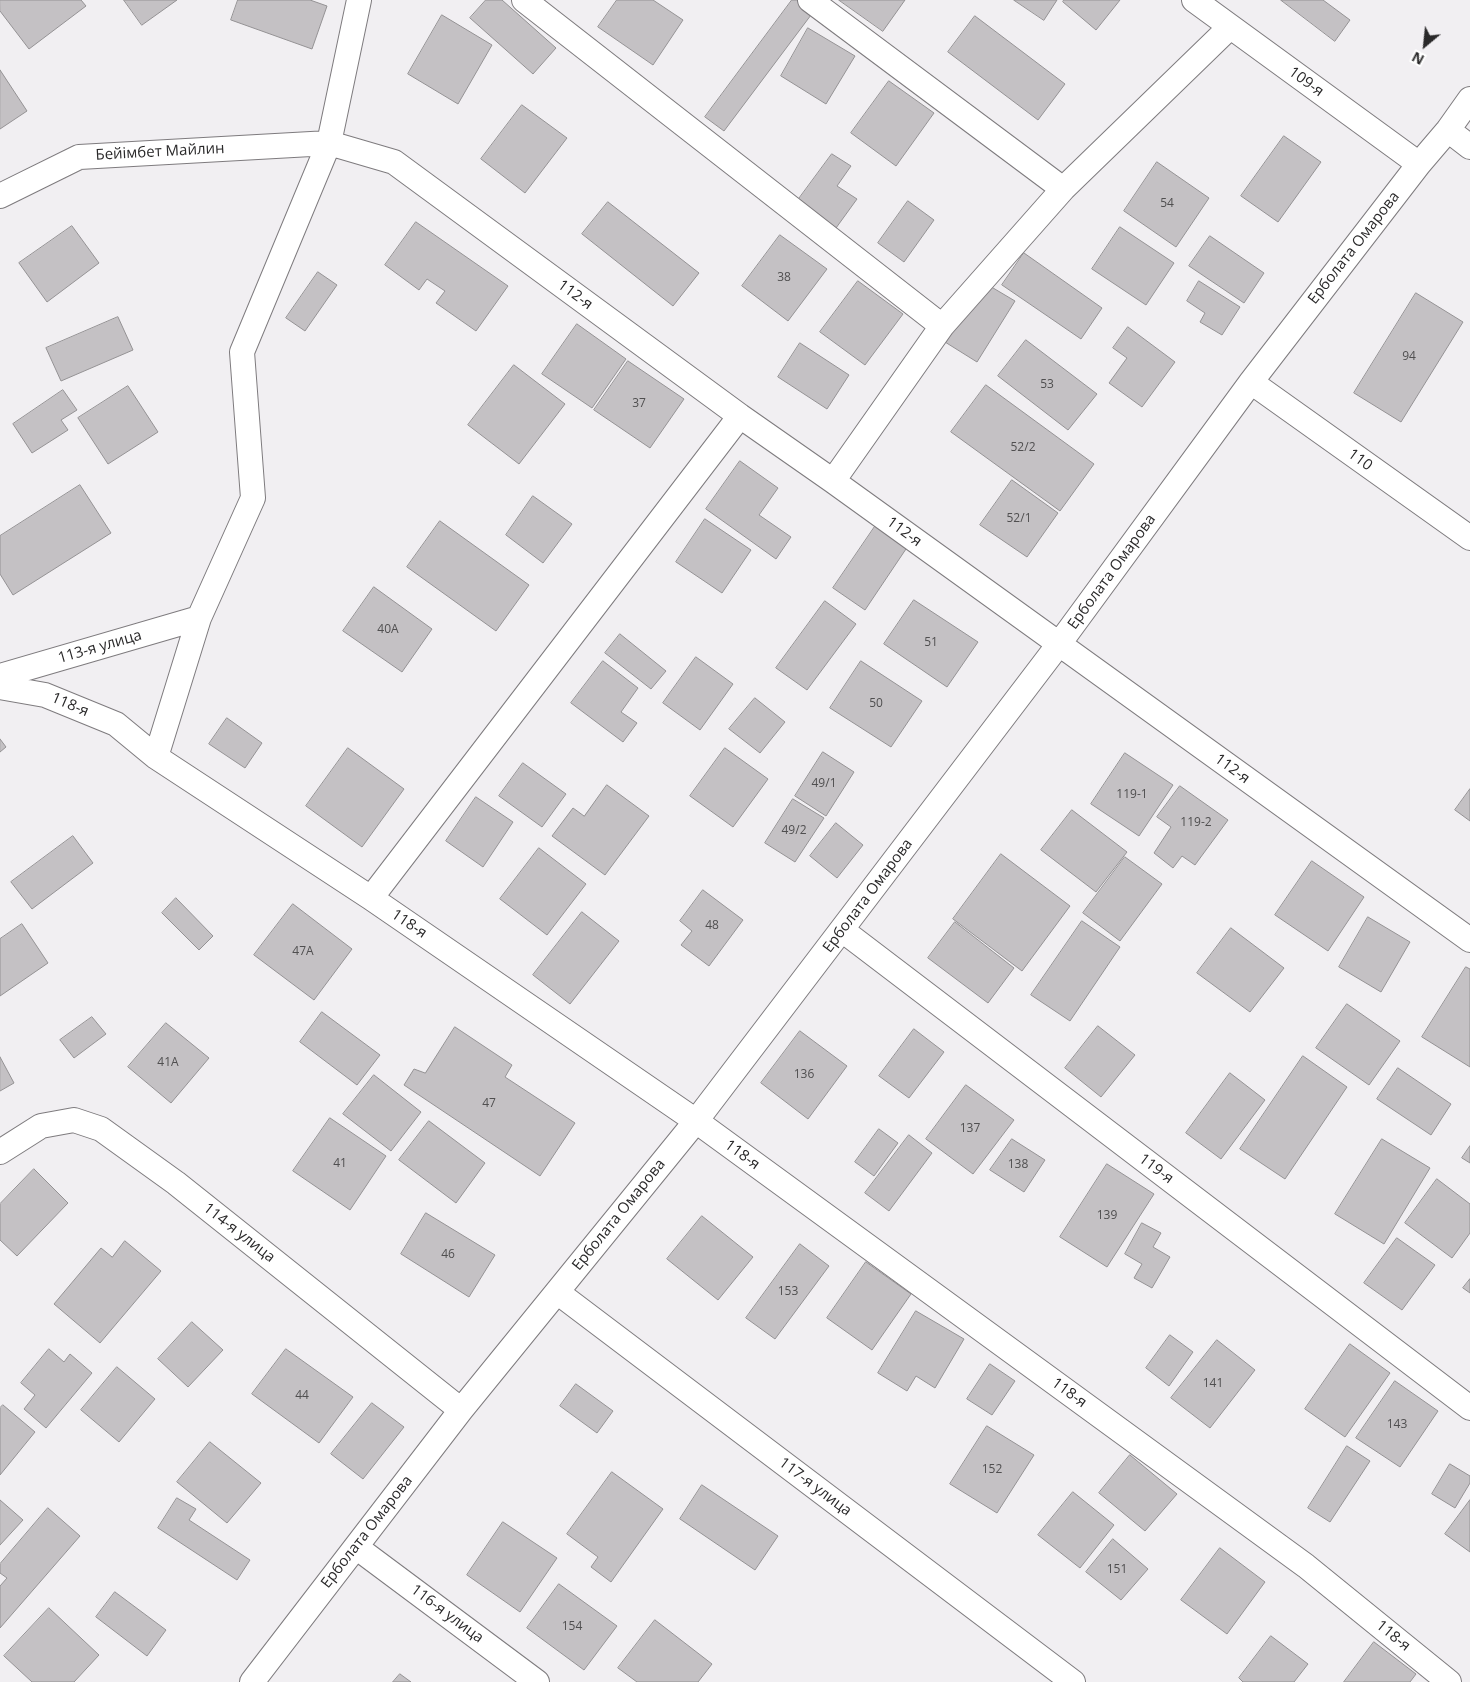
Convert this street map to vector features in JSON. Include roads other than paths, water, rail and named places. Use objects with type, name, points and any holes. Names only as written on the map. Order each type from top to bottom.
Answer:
[{"type":"street","points":[[156,757],[200,618],[253,498],[242,352],[329,143],[359,0]]},
{"type":"street","points":[[524,0],[942,326]]},
{"type":"street","points":[[810,0],[1063,189]]},
{"type":"street","name":"109-я","points":[[1194,0],[1419,164]]},
{"type":"street","points":[[833,481],[942,326],[1063,189],[1230,27]]},
{"type":"street","name":"Ерболата Омарова","points":[[252,1682],[461,1410],[696,1121],[1059,644],[1251,382],[1419,164],[1448,130],[1470,99]]},
{"type":"street","points":[[1448,130],[1470,147]]},
{"type":"street","name":"Бейімбет Майлин","points":[[0,196],[80,157],[329,143]]},
{"type":"street","name":"112-я","points":[[329,143],[394,162],[740,416],[1470,940]]},
{"type":"street","name":"110","points":[[1251,382],[1470,538]]},
{"type":"street","points":[[371,898],[740,416]]},
{"type":"street","name":"113-я улица","points":[[0,676],[200,618]]},
{"type":"street","name":"118-я","points":[[0,687],[45,695],[116,724],[156,757],[371,898],[696,1121],[1306,1566],[1449,1682]]},
{"type":"street","name":"119-я","points":[[842,930],[1470,1408]]},
{"type":"street","name":"114-я улица","points":[[0,1152],[41,1126],[74,1120],[101,1129],[176,1183],[461,1410]]},
{"type":"street","name":"117-я улица","points":[[557,1292],[1073,1682]]},
{"type":"street","name":"116-я улица","points":[[356,1547],[537,1682]]}]
